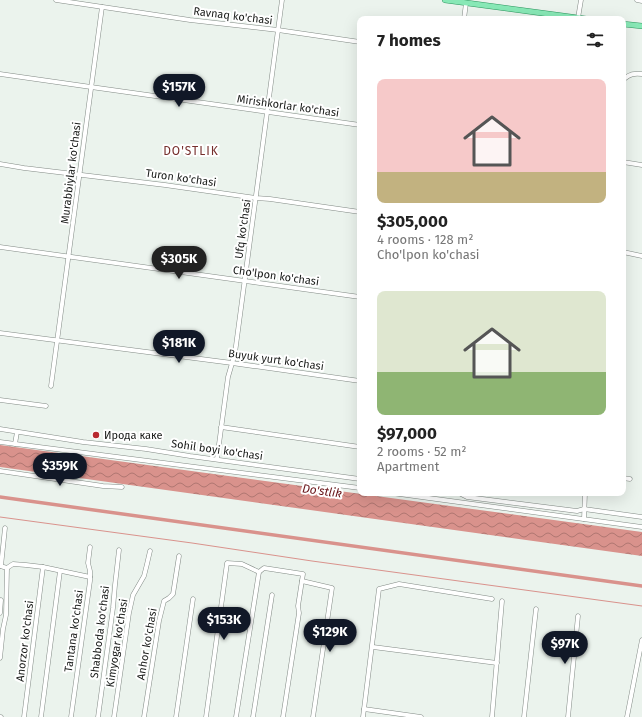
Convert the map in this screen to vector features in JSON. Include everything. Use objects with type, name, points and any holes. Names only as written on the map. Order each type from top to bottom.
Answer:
[{"type":"main road","points":[[445,0],[563,16]]},
{"type":"main road","points":[[626,24],[642,26]]},
{"type":"street","name":"Ravnaq ko'chasi","points":[[56,0],[190,20],[278,30],[357,42]]},
{"type":"street","name":"Ufq ko'chasi","points":[[217,459],[228,377],[235,353],[282,0]]},
{"type":"street","points":[[578,16],[581,0]]},
{"type":"street","points":[[637,0],[642,1]]},
{"type":"street","points":[[464,16],[466,3]]},
{"type":"street","name":"Murabbiylar ko'chasi","points":[[51,386],[102,7]]},
{"type":"street","points":[[626,77],[634,73],[642,74]]},
{"type":"street","name":"Mirishkorlar ko'chasi","points":[[0,74],[357,125]]},
{"type":"street","points":[[626,162],[642,165]]},
{"type":"street","name":"Turon ko'chasi","points":[[0,164],[357,212]]},
{"type":"street","name":"Cho'lpon ko'chasi","points":[[0,247],[357,297]]},
{"type":"street","points":[[626,253],[642,256]]},
{"type":"street","name":"Buyuk yurt ko'chasi","points":[[0,333],[357,381]]},
{"type":"street","points":[[0,400],[46,406]]},
{"type":"street","points":[[221,426],[357,447]]},
{"type":"street","name":"Sohil boyi ko'chasi","points":[[0,429],[83,442],[146,449],[357,479]]},
{"type":"street","points":[[15,444],[17,432]]},
{"type":"street","points":[[0,442],[357,488]]},
{"type":"street","points":[[199,468],[201,457]]},
{"type":"street","points":[[0,471],[103,486],[122,487]]},
{"type":"street","points":[[626,478],[630,479]]},
{"type":"street","points":[[414,496],[642,527]]},
{"type":"street","points":[[465,496],[577,511],[584,509],[642,517]]},
{"type":"street","points":[[584,519],[585,496]]},
{"type":"street","points":[[5,528],[0,566],[7,568]]},
{"type":"street","name":"Tantana ko'chasi","points":[[70,717],[90,577],[88,563],[90,547]]},
{"type":"street","name":"Shabboda ko'chasi","points":[[98,717],[113,608],[119,550]]},
{"type":"street","name":"Kimyogar ko'chasi","points":[[114,717],[129,613],[133,596],[144,576],[150,551]]},
{"type":"street","name":"Anhor ko'chasi","points":[[144,717],[162,608],[164,601],[173,594],[179,556]]},
{"type":"street","points":[[206,717],[227,563],[242,564],[259,572]]},
{"type":"street","points":[[0,613],[7,568],[13,564],[43,567],[90,577]]},
{"type":"street","name":"Anorzor ko'chasi","points":[[24,717],[43,567]]},
{"type":"street","points":[[236,717],[259,572],[264,568],[303,574],[298,606],[299,613],[283,717]]},
{"type":"street","points":[[40,717],[60,571]]},
{"type":"street","points":[[302,581],[332,588],[313,717]]},
{"type":"street","points":[[363,717],[380,589],[399,584],[492,599]]},
{"type":"street","points":[[253,717],[272,595]]},
{"type":"street","points":[[176,717],[193,598]]},
{"type":"street","points":[[0,658],[6,615],[3,600]]},
{"type":"street","points":[[492,717],[502,601]]},
{"type":"street","points":[[524,717],[536,609]]},
{"type":"street","points":[[568,717],[578,616]]},
{"type":"street","points":[[627,717],[642,640]]},
{"type":"street","points":[[372,647],[497,663]]},
{"type":"street","points":[[364,709],[421,717]]},
{"type":"water","name":"Do'stlik","points":[[0,445],[357,493],[357,496],[376,496],[642,532],[642,556],[0,467]]},
{"type":"waterway","points":[[0,497],[642,586]]},
{"type":"waterway","points":[[0,517],[642,606]]},
{"type":"place","name":"Ирода каке","points":[[96,435]]},
{"type":"district","name":"DO'STLIK","points":[[191,151]]}]
